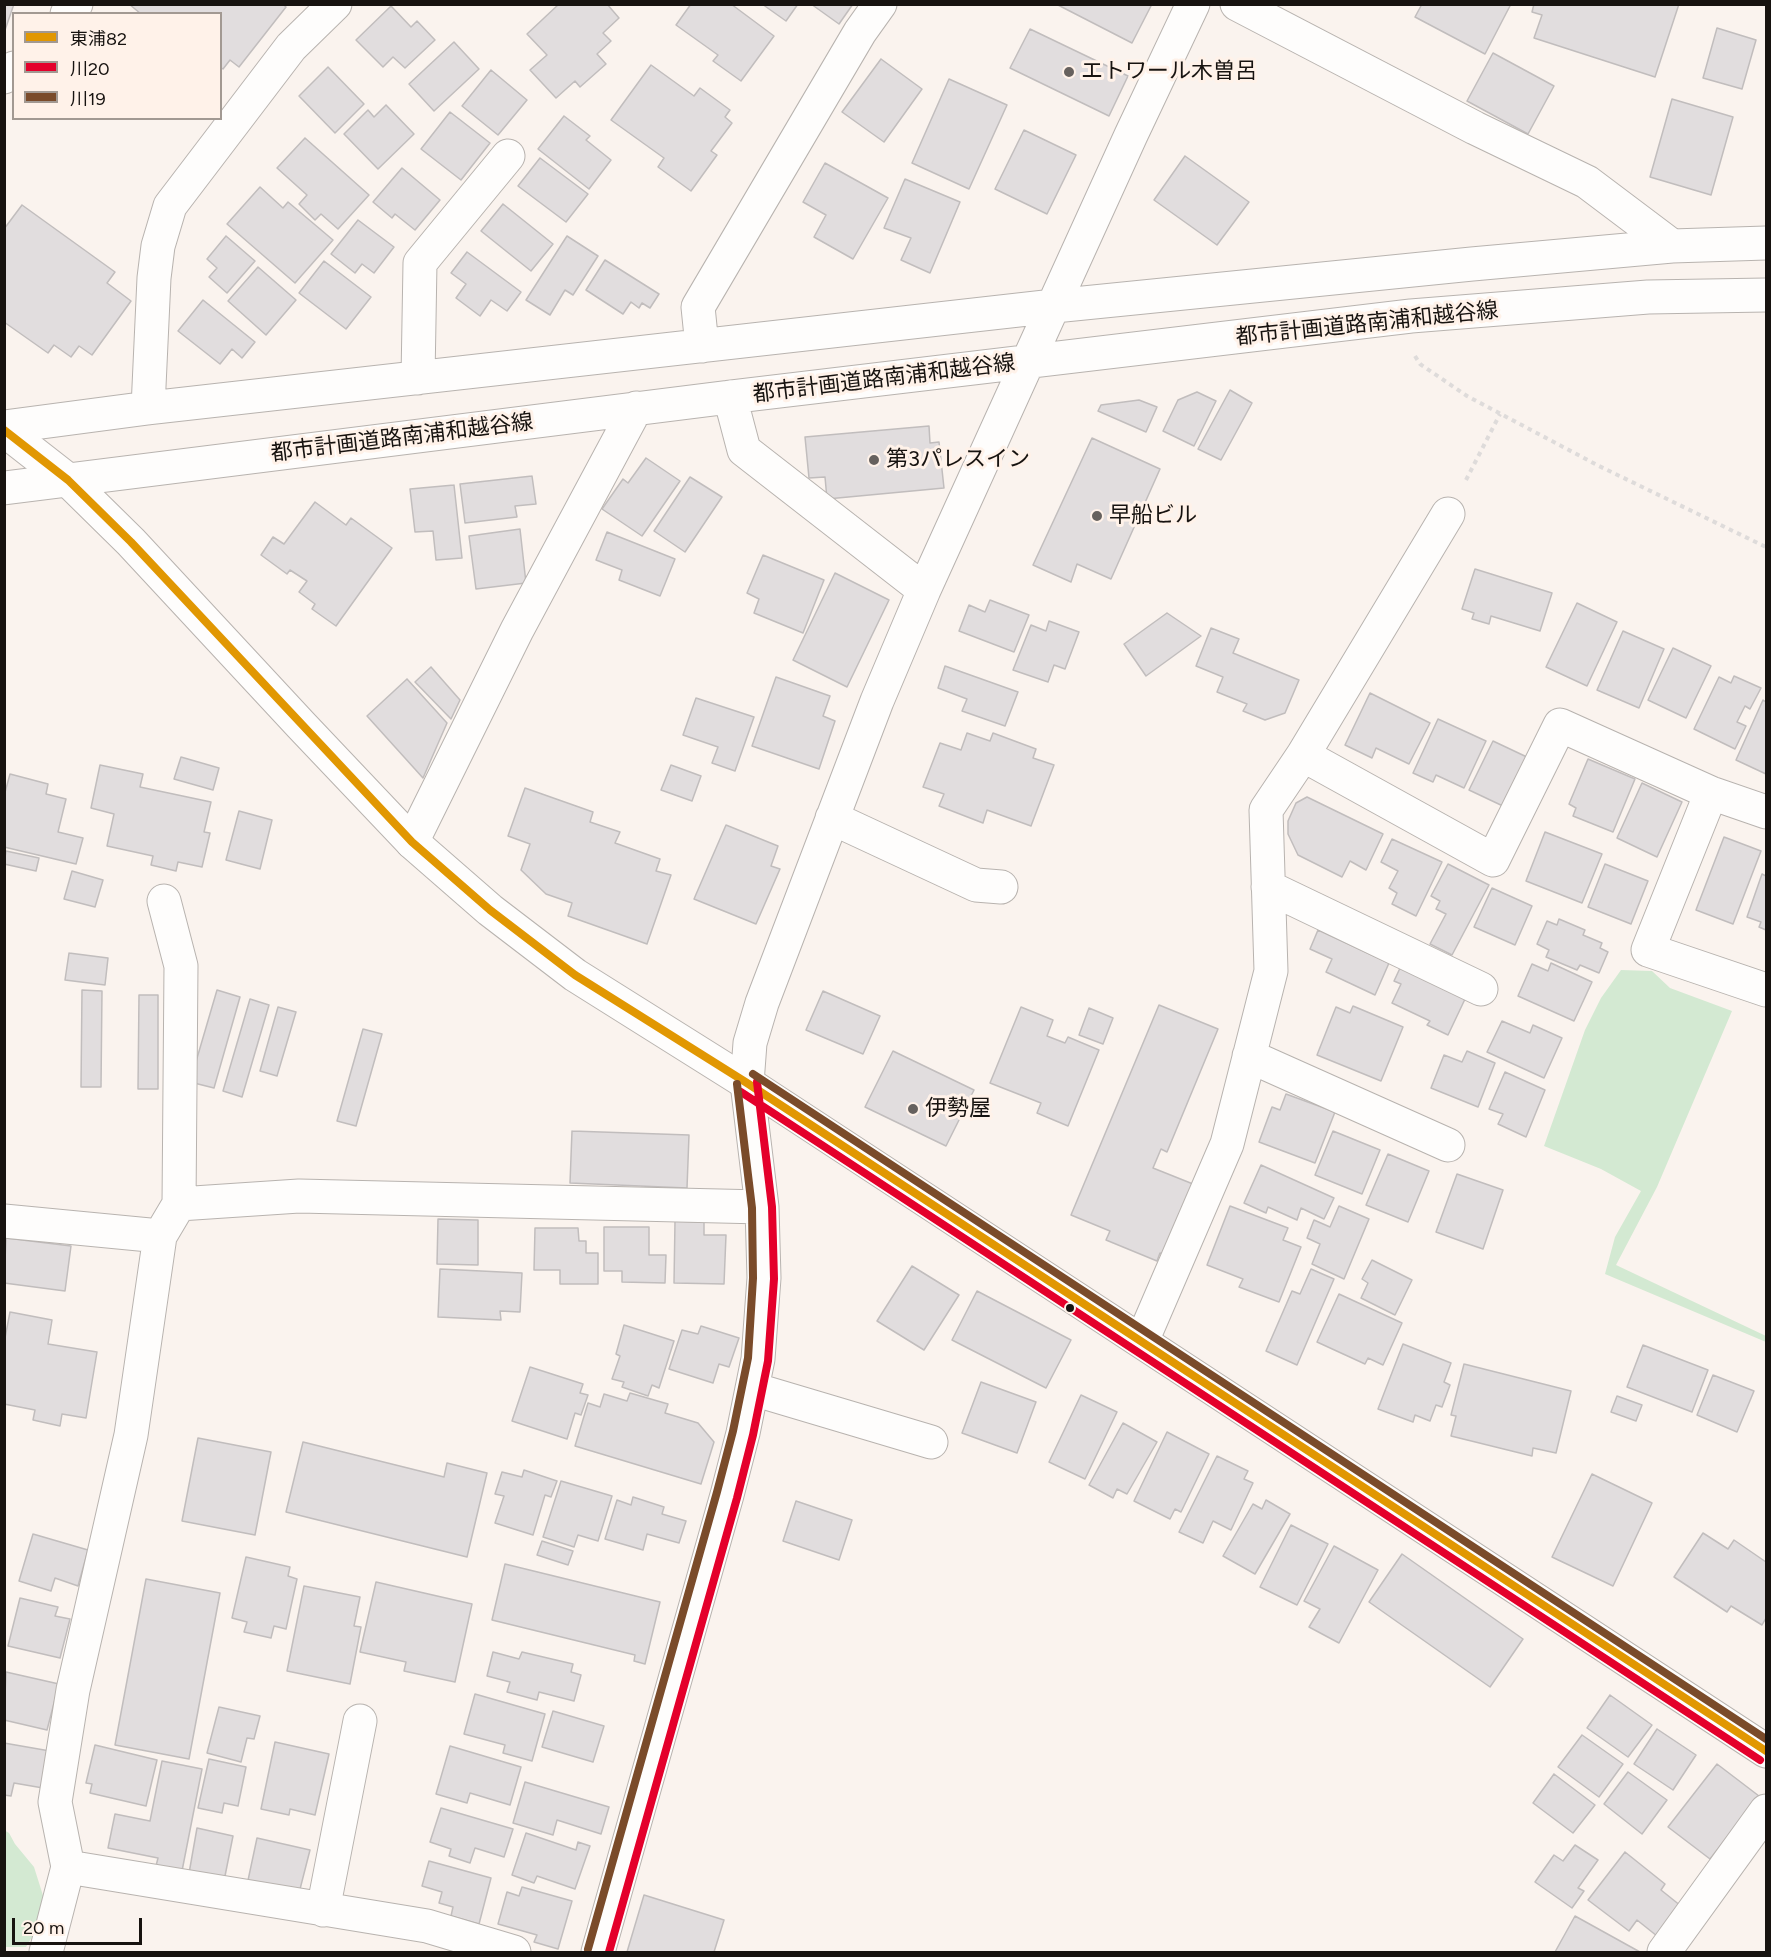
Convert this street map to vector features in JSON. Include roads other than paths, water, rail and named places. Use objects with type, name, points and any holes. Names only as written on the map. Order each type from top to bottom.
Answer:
[{"type":"street","points":[[148,408],[154,278],[158,246],[170,207],[291,47],[335,4]]},
{"type":"street","points":[[702,346],[698,307],[860,32],[880,4]]},
{"type":"street","points":[[598,1953],[728,1495],[753,1389],[758,1359],[764,1278],[762,1207],[747,1083],[750,1043],[762,1003],[877,701],[924,590],[1193,4]]},
{"type":"street","points":[[1237,4],[1475,128],[1587,182],[1672,246]]},
{"type":"street","points":[[418,378],[420,263],[508,156]]},
{"type":"street","points":[[4,429],[148,408],[1054,306],[1672,246],[1767,243]]},
{"type":"street","name":"都市計画道路南浦和越谷線","points":[[4,488],[636,408],[1392,320],[1648,297],[1767,295]]},
{"type":"street","points":[[730,397],[744,450],[924,590]]},
{"type":"street","points":[[412,842],[517,630],[636,408]]},
{"type":"street","points":[[4,429],[68,480],[131,542],[412,842],[490,910],[575,975],[747,1083],[1767,1752]]},
{"type":"street","points":[[1142,1341],[1227,1144],[1271,971],[1266,810],[1303,755],[1448,514]]},
{"type":"street","points":[[1303,755],[1494,860],[1560,725],[1711,794],[1767,812]]},
{"type":"street","points":[[1711,794],[1648,950],[1767,990]]},
{"type":"street","points":[[832,818],[976,885],[1001,887]]},
{"type":"street","points":[[1268,887],[1481,989]]},
{"type":"street","points":[[46,1953],[68,1867],[55,1802],[73,1690],[131,1435],[160,1236],[179,1204],[181,966],[164,901]]},
{"type":"street","points":[[1249,1056],[1448,1145]]},
{"type":"street","points":[[179,1204],[299,1196],[762,1207]]},
{"type":"street","points":[[4,1221],[160,1236]]},
{"type":"street","points":[[753,1389],[931,1442]]},
{"type":"street","points":[[323,1910],[360,1721]]},
{"type":"street","points":[[1664,1953],[1767,1811]]},
{"type":"street","points":[[68,1867],[427,1926],[514,1953]]},
{"type":"place","name":"エトワール木曽呂","points":[[1069,72]]},
{"type":"place","name":"第3パレスイン","points":[[874,460]]},
{"type":"place","name":"早船ビル","points":[[1097,516]]},
{"type":"place","name":"伊勢屋","points":[[913,1109]]}]
